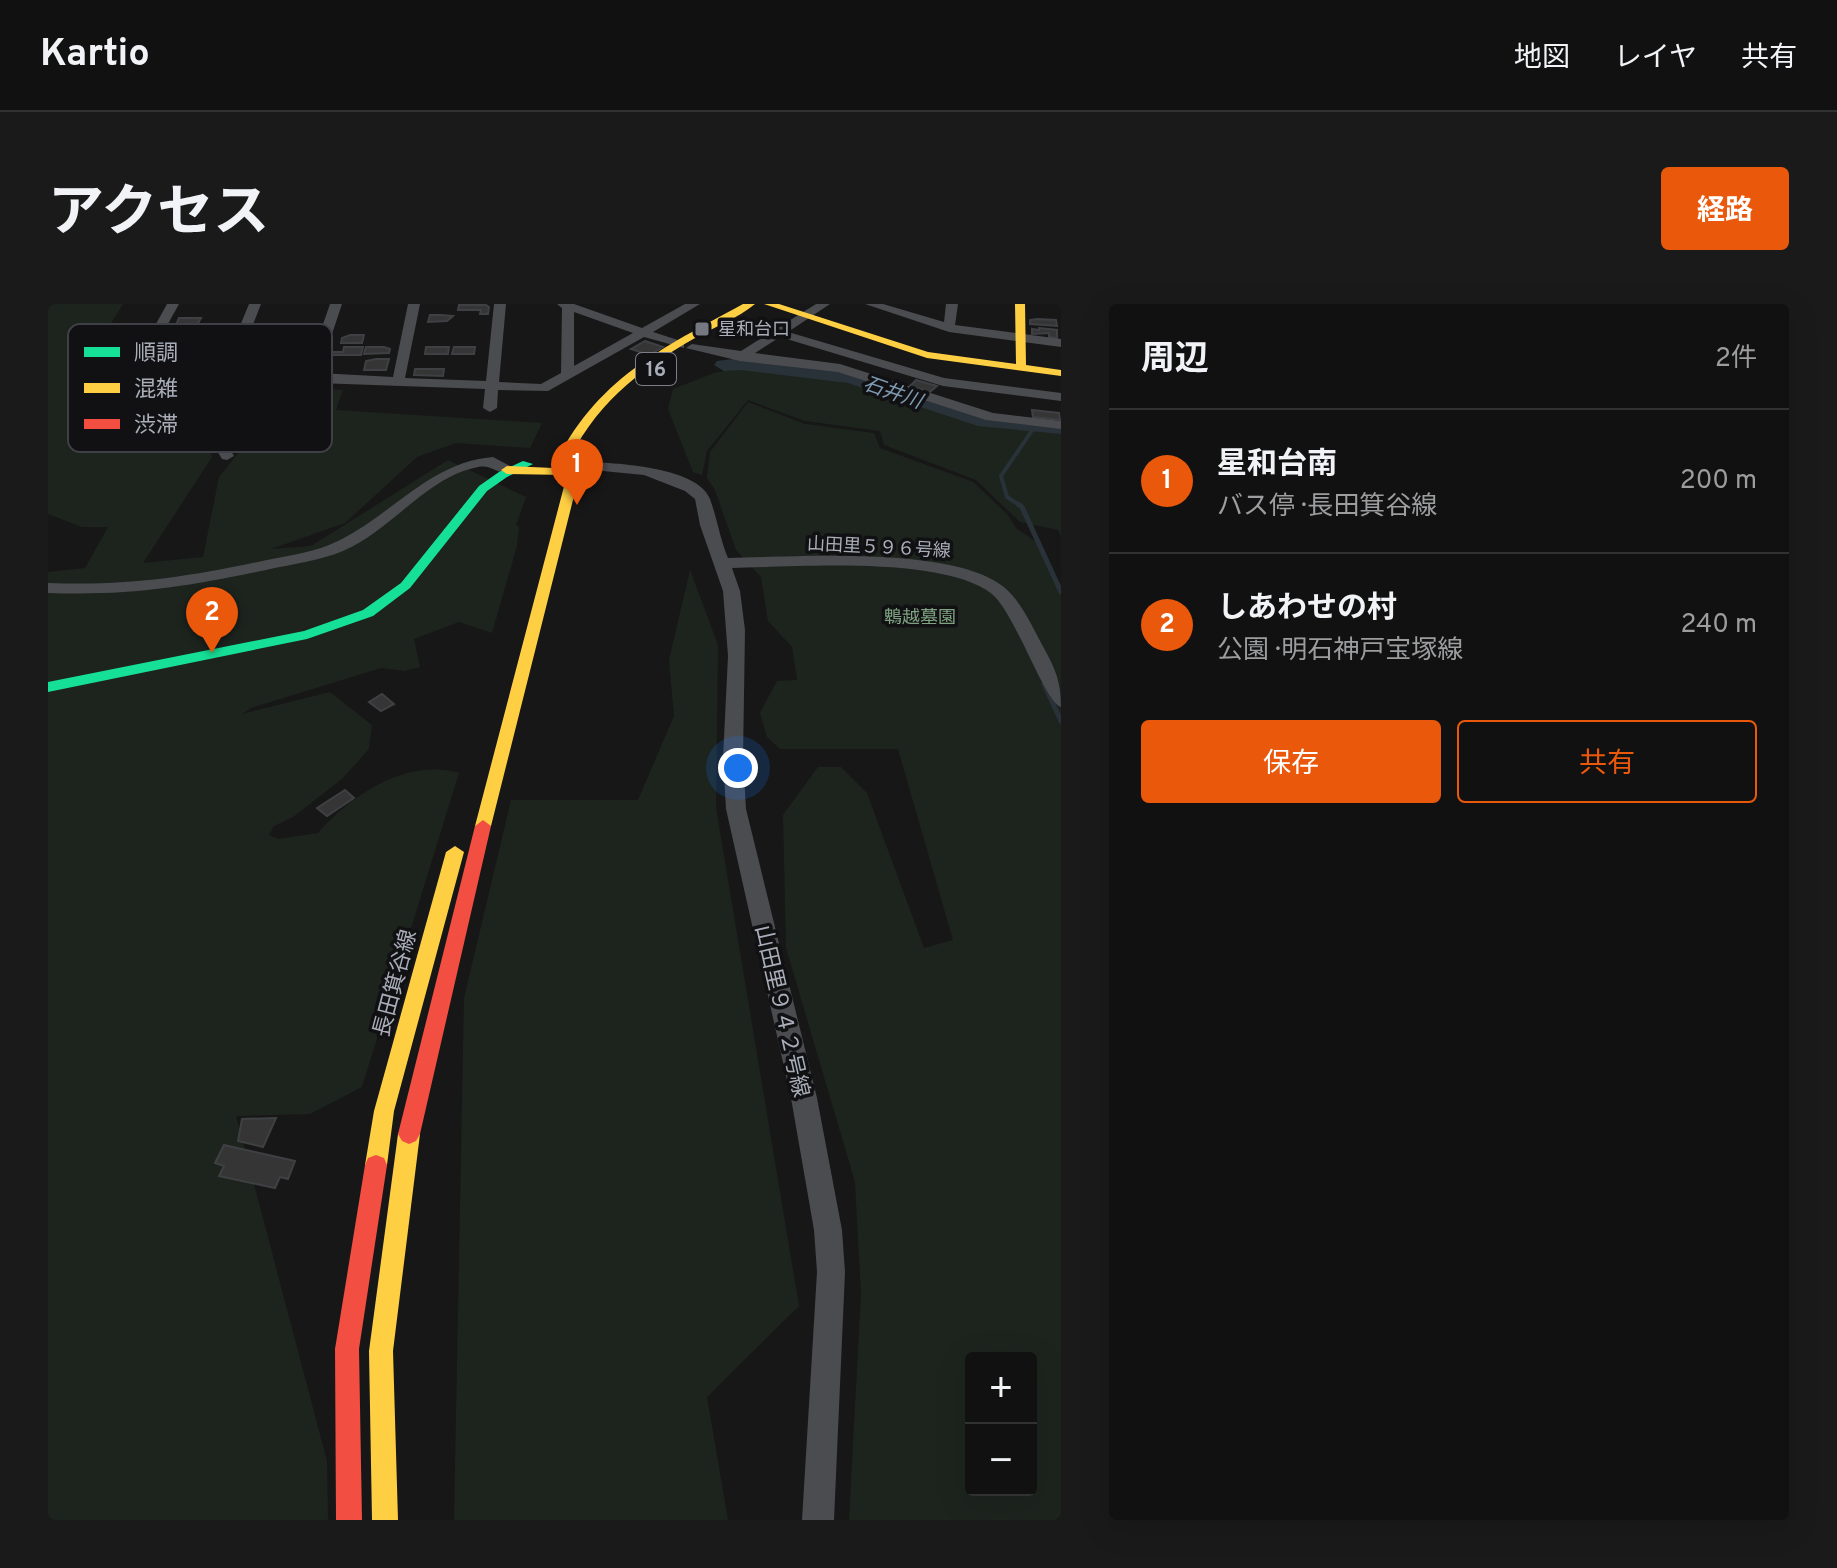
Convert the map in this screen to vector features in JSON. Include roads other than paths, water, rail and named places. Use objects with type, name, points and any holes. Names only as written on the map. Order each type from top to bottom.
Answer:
[{"type":"street","points":[[162,324],[173,304]]},
{"type":"street","points":[[247,324],[255,304]]},
{"type":"street","points":[[329,324],[336,304]]},
{"type":"street","points":[[398,382],[414,304]]},
{"type":"street","points":[[490,408],[500,304]]},
{"type":"street","points":[[661,304],[688,307]]},
{"type":"street","name":"16","points":[[686,346],[750,304]]},
{"type":"street","points":[[767,304],[927,355],[1061,373]]},
{"type":"street","name":"16","points":[[567,468],[575,430],[604,397],[651,362],[767,304]]},
{"type":"street","points":[[740,357],[824,304]]},
{"type":"street","points":[[871,304],[949,328],[1061,343]]},
{"type":"street","points":[[949,328],[952,304]]},
{"type":"street","points":[[1020,304],[1024,421]]},
{"type":"street","points":[[567,374],[566,305],[686,346],[740,357],[840,368],[991,417],[1061,425]]},
{"type":"street","points":[[332,378],[544,393],[567,374],[688,307]]},
{"type":"street","points":[[779,333],[943,382],[1061,397]]},
{"type":"street","points":[[225,452],[227,456]]},
{"type":"street","points":[[48,588],[127,588],[183,583],[318,554],[350,542],[451,471],[490,459],[501,462],[507,470]]},
{"type":"street","points":[[48,687],[301,636],[348,620],[383,604],[425,568],[480,488],[520,464],[567,468]]},
{"type":"street","points":[[489,728],[567,468]]},
{"type":"street","points":[[385,1520],[381,1351],[411,1119],[567,468]]},
{"type":"street","name":"山田里９４２号線","points":[[567,468],[665,483],[688,494],[703,507],[734,601],[738,644],[733,761],[736,809],[804,1098],[828,1230],[831,1272],[818,1520]]},
{"type":"street","name":"山田里５９６号線","points":[[721,563],[938,566],[980,579],[1010,604],[1061,701]]},
{"type":"street","name":"長田箕谷線","points":[[349,1520],[347,1349],[384,1111],[459,835]]},
{"type":"waterway","name":"石井川","points":[[724,365],[741,364],[851,377],[978,420],[1061,428]]},
{"type":"waterway","points":[[1019,504],[1007,497],[1001,476],[1035,426]]},
{"type":"waterway","points":[[1019,504],[1061,592]]},
{"type":"waterway","points":[[1044,684],[1061,721]]},
{"type":"place","name":"星和台口","points":[[702,329]]},
{"type":"place","name":"星和台南","points":[[577,505]]},
{"type":"place","name":"しあわせの村","points":[[212,653]]},
{"type":"park label","name":"鵯越墓園","points":[[920,617]]}]
